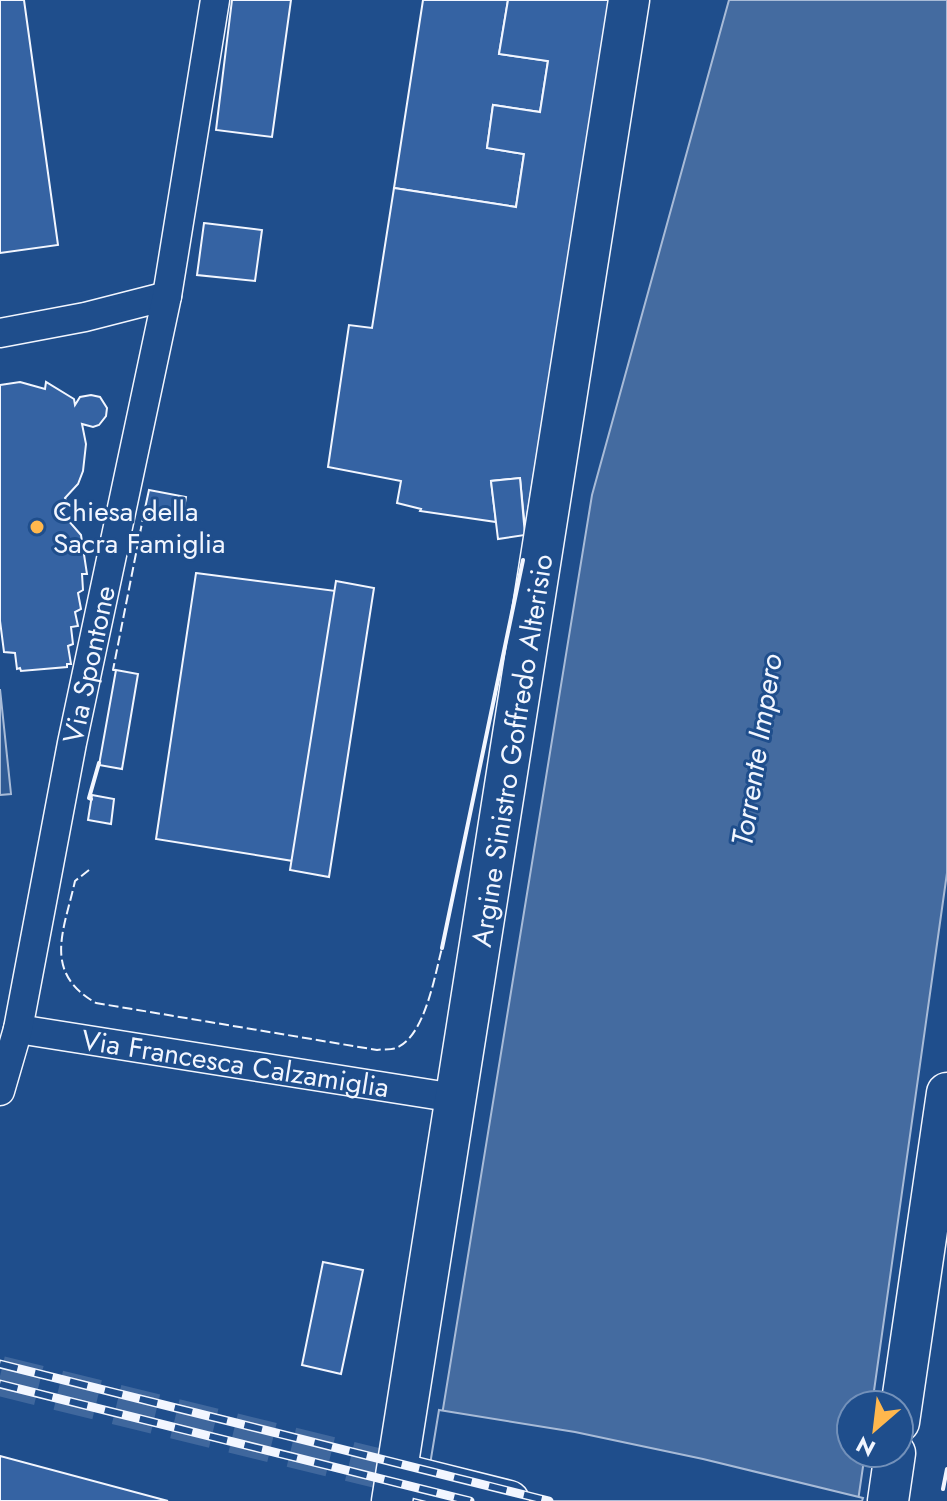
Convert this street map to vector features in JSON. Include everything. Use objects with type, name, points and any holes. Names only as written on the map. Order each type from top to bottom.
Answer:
[{"type":"main road","name":"Argine Sinistro Goffredo Alterisio","points":[[394,1487],[520,710],[629,0]]},
{"type":"main road","points":[[904,1389],[947,1093]]},
{"type":"main road","points":[[888,1501],[893,1469]]},
{"type":"main road","points":[[394,1487],[509,1501]]},
{"type":"street","name":"Via Spontone","points":[[0,1091],[18,1029],[72,743],[167,296],[215,0]]},
{"type":"street","points":[[0,333],[85,317],[167,296]]},
{"type":"street","name":"Via Francesca Calzamiglia","points":[[18,1029],[455,1098]]},
{"type":"shaded area","points":[[0,689],[11,794],[0,795]]},
{"type":"water","name":"Torrente Impero","points":[[729,0],[947,0],[947,873],[874,1389],[835,1389],[835,1469],[863,1469],[858,1501],[428,1501],[592,495]]},
{"type":"pier","points":[[439,1410],[575,1432],[863,1498],[862,1501],[424,1501]]},
{"type":"building","points":[[0,0],[24,0],[58,245],[0,253]]},
{"type":"building","points":[[232,0],[291,0],[272,137],[216,130]]},
{"type":"building","points":[[423,0],[508,0],[499,54],[548,61],[540,112],[493,105],[487,148],[524,154],[516,207],[394,188]]},
{"type":"building","points":[[508,0],[611,0],[525,529],[520,478],[491,481],[496,522],[420,511],[397,503],[401,481],[328,467],[349,325],[372,328],[394,188],[516,207],[524,154],[487,148],[493,105],[540,112],[548,61],[499,54]]},
{"type":"building","points":[[204,223],[262,230],[255,281],[197,275]]},
{"type":"building","name":"Chiesa della Sacra Famiglia","points":[[20,382],[45,389],[46,382],[74,399],[75,405],[80,397],[100,397],[107,408],[106,416],[99,425],[82,424],[86,444],[83,471],[78,484],[65,498],[68,505],[60,511],[81,535],[87,574],[82,574],[83,590],[78,593],[81,609],[75,612],[78,626],[71,627],[73,644],[68,646],[71,664],[67,667],[21,671],[17,669],[15,653],[4,652],[0,621],[0,385]]},
{"type":"building","points":[[520,478],[525,535],[498,539],[491,481]]},
{"type":"building","points":[[149,490],[186,497],[182,520],[144,513]]},
{"type":"building","points":[[196,573],[336,591],[293,861],[156,839]]},
{"type":"building","points":[[336,581],[374,588],[329,877],[290,870]]},
{"type":"building","points":[[116,670],[138,674],[122,769],[99,765]]},
{"type":"building","points":[[92,795],[114,799],[111,824],[88,820]]},
{"type":"building","points":[[323,1262],[363,1270],[341,1374],[302,1365]]},
{"type":"building","points":[[0,1456],[168,1501],[0,1501]]},
{"type":"tunnel","points":[[0,1376],[397,1473]]},
{"type":"railway","points":[[0,1364],[549,1501]]},
{"type":"railway","points":[[0,1384],[470,1501]]},
{"type":"fence","points":[[116,670],[113,670],[144,513]]},
{"type":"fence","points":[[89,870],[75,881],[61,949],[68,978],[96,1003],[377,1050],[392,1049],[406,1042],[421,1018],[442,948]]},
{"type":"wall","points":[[442,948],[523,560]]},
{"type":"wall","points":[[91,799],[99,763]]},
{"type":"wall","points":[[943,1489],[947,1469]]},
{"type":"place","name":"Chiesa della Sacra Famiglia","points":[[37,527]]}]
